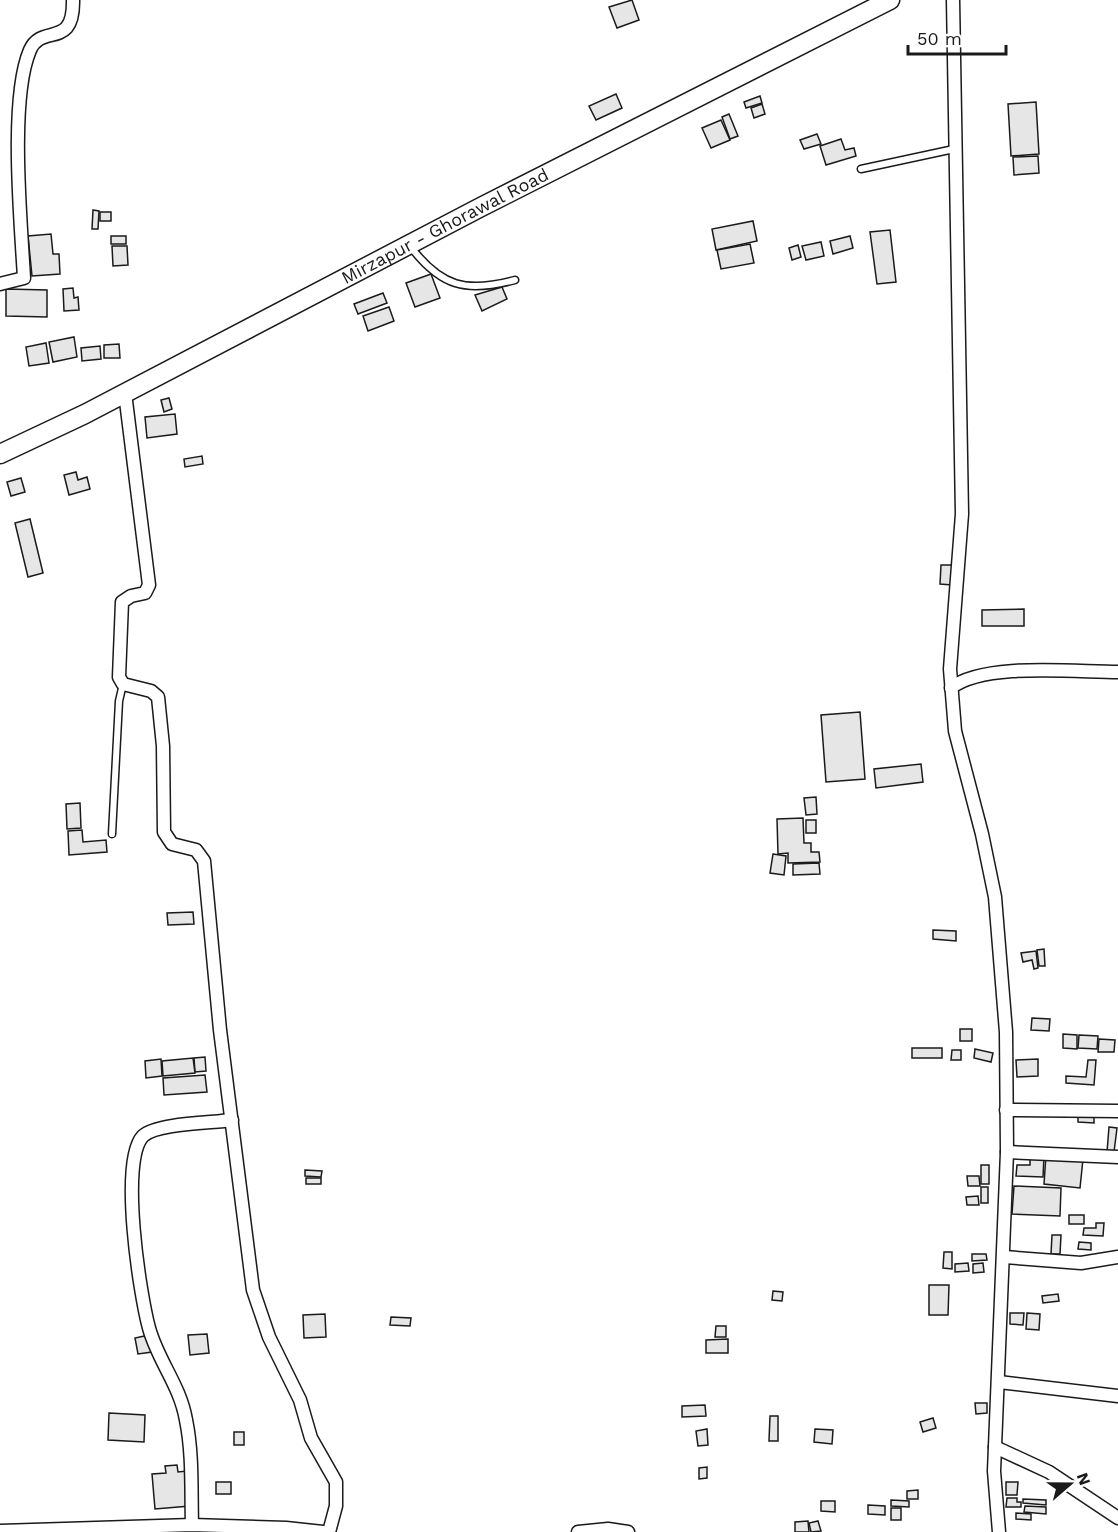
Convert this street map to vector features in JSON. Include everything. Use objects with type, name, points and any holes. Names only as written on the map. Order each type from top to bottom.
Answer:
[{"type":"main road","name":"Mirzapur - Ghorawal Road","points":[[0,454],[125,393],[410,246],[865,6],[890,0]]},
{"type":"street","points":[[0,284],[24,278],[20,113],[30,50],[41,40],[66,30],[70,26],[74,14],[73,0]]},
{"type":"street","points":[[953,0],[962,514],[951,688],[955,731],[984,843],[995,897],[1006,1032],[1007,1152],[994,1471],[999,1532]]},
{"type":"street","points":[[125,393],[149,585],[145,593],[131,596],[122,602],[119,676],[123,684],[151,691],[158,697],[163,746],[164,832],[172,844],[196,850],[204,861],[253,1290],[269,1337],[300,1400],[311,1438],[336,1482],[336,1506],[329,1532]]},
{"type":"street","points":[[951,688],[962,679],[992,672],[1118,672]]},
{"type":"street","points":[[1006,1110],[1118,1111]]},
{"type":"street","points":[[192,1525],[187,1422],[175,1383],[155,1347],[149,1329],[136,1259],[132,1178],[137,1145],[144,1136],[152,1131],[232,1120]]},
{"type":"street","points":[[1007,1152],[1118,1156]]},
{"type":"street","points":[[1004,1257],[1081,1263],[1096,1263],[1118,1257]]},
{"type":"street","points":[[999,1382],[1118,1396]]},
{"type":"street","points":[[995,1447],[1049,1472],[1118,1518]]},
{"type":"street","points":[[0,1531],[192,1525],[286,1528],[323,1532]]},
{"type":"street","points":[[578,1532],[608,1529],[628,1532]]},
{"type":"lane","points":[[861,169],[954,148]]},
{"type":"lane","points":[[410,246],[423,263],[448,281],[461,286],[491,287],[515,280]]},
{"type":"lane","points":[[112,834],[119,701],[123,684]]},
{"type":"building","points":[[632,0],[639,20],[617,28],[609,7]]},
{"type":"building","points":[[616,94],[622,108],[596,120],[589,106]]},
{"type":"building","points":[[760,96],[762,103],[746,108],[744,102]]},
{"type":"building","points":[[1036,102],[1039,154],[1011,156],[1008,104]]},
{"type":"building","points":[[762,104],[765,114],[754,118],[751,108]]},
{"type":"building","points":[[729,114],[738,136],[730,139],[722,117]]},
{"type":"building","points":[[721,120],[730,140],[711,148],[702,128]]},
{"type":"building","points":[[817,134],[821,144],[804,149],[800,140]]},
{"type":"building","points":[[841,139],[845,150],[854,148],[856,156],[826,165],[820,146]]},
{"type":"building","points":[[1038,156],[1039,173],[1014,175],[1013,157]]},
{"type":"building","points":[[93,210],[99,211],[98,229],[92,229]]},
{"type":"building","points":[[100,212],[111,212],[111,221],[100,221]]},
{"type":"building","points":[[753,221],[757,241],[716,250],[712,229]]},
{"type":"building","points":[[890,230],[896,282],[877,284],[870,232]]},
{"type":"building","points":[[51,234],[53,254],[59,254],[60,274],[32,276],[28,236]]},
{"type":"building","points":[[111,236],[126,236],[126,244],[111,244]]},
{"type":"building","points":[[850,236],[853,248],[833,254],[830,241]]},
{"type":"building","points":[[821,242],[824,256],[806,260],[802,246]]},
{"type":"building","points":[[750,244],[754,263],[721,269],[717,250]]},
{"type":"building","points":[[798,245],[801,257],[792,260],[789,248]]},
{"type":"building","points":[[112,246],[127,246],[128,265],[113,266]]},
{"type":"building","points":[[431,274],[440,298],[415,307],[406,283]]},
{"type":"building","points":[[502,287],[507,299],[482,311],[475,295]]},
{"type":"building","points":[[73,288],[74,298],[78,297],[79,310],[64,311],[63,289]]},
{"type":"building","points":[[6,289],[47,290],[47,317],[6,316]]},
{"type":"building","points":[[383,293],[387,303],[358,314],[354,304]]},
{"type":"building","points":[[389,307],[394,321],[368,331],[363,316]]},
{"type":"building","points":[[74,337],[77,357],[53,362],[49,342]]},
{"type":"building","points":[[46,343],[49,363],[29,366],[26,347]]},
{"type":"building","points":[[119,344],[120,358],[104,358],[104,345]]},
{"type":"building","points":[[100,346],[101,359],[82,361],[81,348]]},
{"type":"building","points":[[169,398],[172,409],[164,412],[161,400]]},
{"type":"building","points":[[175,414],[177,434],[147,438],[145,417]]},
{"type":"building","points":[[202,456],[203,464],[185,467],[184,459]]},
{"type":"building","points":[[76,472],[78,480],[87,477],[90,489],[69,495],[64,475]]},
{"type":"building","points":[[21,478],[25,492],[11,496],[7,482]]},
{"type":"building","points":[[30,519],[43,573],[28,577],[15,523]]},
{"type":"building","points":[[941,565],[953,565],[952,585],[940,584]]},
{"type":"building","points":[[1024,609],[1024,626],[982,626],[982,610]]},
{"type":"building","points":[[860,712],[865,779],[826,782],[821,715]]},
{"type":"building","points":[[921,764],[923,782],[876,788],[874,769]]},
{"type":"building","points":[[816,797],[817,814],[806,815],[804,798]]},
{"type":"building","points":[[80,803],[81,828],[67,829],[66,804]]},
{"type":"building","points":[[803,818],[804,843],[811,843],[811,852],[819,852],[820,862],[788,863],[788,853],[778,854],[777,819]]},
{"type":"building","points":[[806,820],[816,820],[816,833],[806,833]]},
{"type":"building","points":[[82,830],[83,842],[106,840],[107,852],[69,855],[68,831]]},
{"type":"building","points":[[773,854],[786,856],[784,875],[770,873]]},
{"type":"building","points":[[819,863],[820,874],[793,875],[793,864]]},
{"type":"building","points":[[193,912],[194,924],[168,925],[167,913]]},
{"type":"building","points":[[933,930],[956,931],[956,941],[933,939]]},
{"type":"building","points":[[1044,949],[1045,966],[1039,966],[1037,950]]},
{"type":"building","points":[[1036,951],[1038,968],[1034,969],[1032,960],[1023,962],[1021,953]]},
{"type":"building","points":[[1032,1018],[1050,1019],[1049,1031],[1031,1030]]},
{"type":"building","points":[[960,1029],[972,1029],[972,1041],[960,1041]]},
{"type":"building","points":[[1063,1034],[1077,1035],[1077,1049],[1063,1048]]},
{"type":"building","points":[[1079,1035],[1098,1036],[1097,1049],[1078,1048]]},
{"type":"building","points":[[1099,1039],[1115,1040],[1114,1052],[1098,1052]]},
{"type":"building","points":[[912,1048],[942,1048],[942,1058],[912,1058]]},
{"type":"building","points":[[975,1049],[993,1053],[991,1062],[974,1058]]},
{"type":"building","points":[[952,1050],[961,1050],[961,1060],[951,1060]]},
{"type":"building","points":[[205,1057],[206,1071],[195,1072],[194,1058]]},
{"type":"building","points":[[193,1058],[195,1073],[163,1076],[162,1061]]},
{"type":"building","points":[[161,1059],[162,1076],[146,1078],[145,1061]]},
{"type":"building","points":[[1038,1059],[1038,1076],[1017,1077],[1016,1060]]},
{"type":"building","points":[[1088,1060],[1096,1060],[1094,1085],[1066,1083],[1066,1076],[1086,1077]]},
{"type":"building","points":[[205,1075],[207,1092],[164,1095],[163,1078]]},
{"type":"building","points":[[1078,1113],[1094,1113],[1094,1123],[1078,1122]]},
{"type":"building","points":[[1109,1127],[1117,1128],[1114,1152],[1107,1152]]},
{"type":"building","points":[[1046,1155],[1083,1159],[1080,1188],[1044,1184]]},
{"type":"building","points":[[1030,1156],[1044,1156],[1043,1177],[1016,1176],[1017,1165],[1030,1165]]},
{"type":"building","points":[[981,1165],[989,1165],[989,1184],[981,1184]]},
{"type":"building","points":[[305,1170],[322,1171],[321,1177],[305,1176]]},
{"type":"building","points":[[967,1176],[979,1176],[980,1186],[968,1186]]},
{"type":"building","points":[[306,1178],[321,1178],[321,1184],[306,1184]]},
{"type":"building","points":[[1014,1186],[1061,1188],[1060,1216],[1012,1214]]},
{"type":"building","points":[[981,1187],[988,1187],[988,1203],[981,1203]]},
{"type":"building","points":[[978,1196],[979,1205],[967,1205],[966,1197]]},
{"type":"building","points":[[1069,1215],[1084,1215],[1084,1224],[1069,1224]]},
{"type":"building","points":[[1096,1223],[1104,1223],[1103,1236],[1083,1235],[1084,1228],[1096,1228]]},
{"type":"building","points":[[1052,1235],[1061,1235],[1060,1254],[1051,1254]]},
{"type":"building","points":[[1079,1242],[1091,1243],[1091,1250],[1078,1249]]},
{"type":"building","points":[[944,1252],[952,1252],[952,1269],[943,1268]]},
{"type":"building","points":[[972,1254],[986,1254],[987,1260],[972,1261]]},
{"type":"building","points":[[968,1263],[969,1271],[955,1272],[955,1264]]},
{"type":"building","points":[[983,1263],[984,1272],[973,1273],[973,1264]]},
{"type":"building","points":[[929,1285],[949,1285],[948,1315],[929,1315]]},
{"type":"building","points":[[773,1291],[783,1292],[782,1301],[772,1300]]},
{"type":"building","points":[[1058,1294],[1059,1301],[1043,1303],[1042,1296]]},
{"type":"building","points":[[1010,1313],[1024,1313],[1023,1325],[1010,1324]]},
{"type":"building","points":[[1027,1313],[1040,1314],[1039,1330],[1026,1329]]},
{"type":"building","points":[[325,1314],[326,1337],[304,1338],[303,1315]]},
{"type":"building","points":[[391,1317],[411,1318],[410,1326],[390,1325]]},
{"type":"building","points":[[716,1326],[726,1326],[726,1337],[715,1337]]},
{"type":"building","points":[[207,1334],[209,1353],[190,1355],[188,1335]]},
{"type":"building","points":[[149,1335],[152,1352],[138,1354],[135,1338]]},
{"type":"building","points":[[728,1339],[728,1353],[706,1353],[706,1340]]},
{"type":"building","points":[[975,1403],[987,1403],[987,1413],[976,1414]]},
{"type":"building","points":[[705,1405],[706,1416],[682,1417],[682,1406]]},
{"type":"building","points":[[109,1413],[145,1415],[144,1442],[108,1440]]},
{"type":"building","points":[[770,1416],[778,1416],[778,1441],[769,1441]]},
{"type":"building","points":[[933,1418],[936,1428],[923,1432],[920,1422]]},
{"type":"building","points":[[707,1429],[708,1445],[698,1446],[696,1431]]},
{"type":"building","points":[[815,1429],[833,1430],[832,1444],[814,1442]]},
{"type":"building","points":[[234,1432],[244,1432],[244,1445],[234,1445]]},
{"type":"building","points":[[177,1465],[178,1472],[187,1471],[190,1506],[155,1509],[152,1474],[166,1473],[165,1466]]},
{"type":"building","points":[[707,1467],[707,1478],[699,1479],[699,1468]]},
{"type":"building","points":[[216,1482],[231,1482],[231,1494],[216,1494]]},
{"type":"building","points":[[1006,1482],[1018,1482],[1017,1495],[1006,1495]]},
{"type":"building","points":[[918,1490],[918,1499],[907,1499],[907,1491]]},
{"type":"building","points":[[1007,1498],[1017,1498],[1017,1502],[1021,1502],[1021,1507],[1006,1507]]},
{"type":"building","points":[[1023,1499],[1046,1500],[1046,1505],[1023,1503]]},
{"type":"building","points":[[891,1500],[909,1501],[909,1507],[891,1506]]},
{"type":"building","points":[[821,1501],[835,1501],[835,1512],[821,1511]]},
{"type":"building","points":[[868,1505],[885,1506],[885,1515],[868,1514]]},
{"type":"building","points":[[1025,1506],[1046,1507],[1046,1514],[1024,1512]]},
{"type":"building","points":[[891,1508],[901,1508],[901,1520],[891,1520]]},
{"type":"building","points":[[1016,1513],[1031,1514],[1031,1520],[1016,1519]]},
{"type":"building","points":[[808,1521],[809,1532],[795,1532],[795,1522]]},
{"type":"building","points":[[818,1521],[821,1531],[811,1532],[809,1523]]}]
